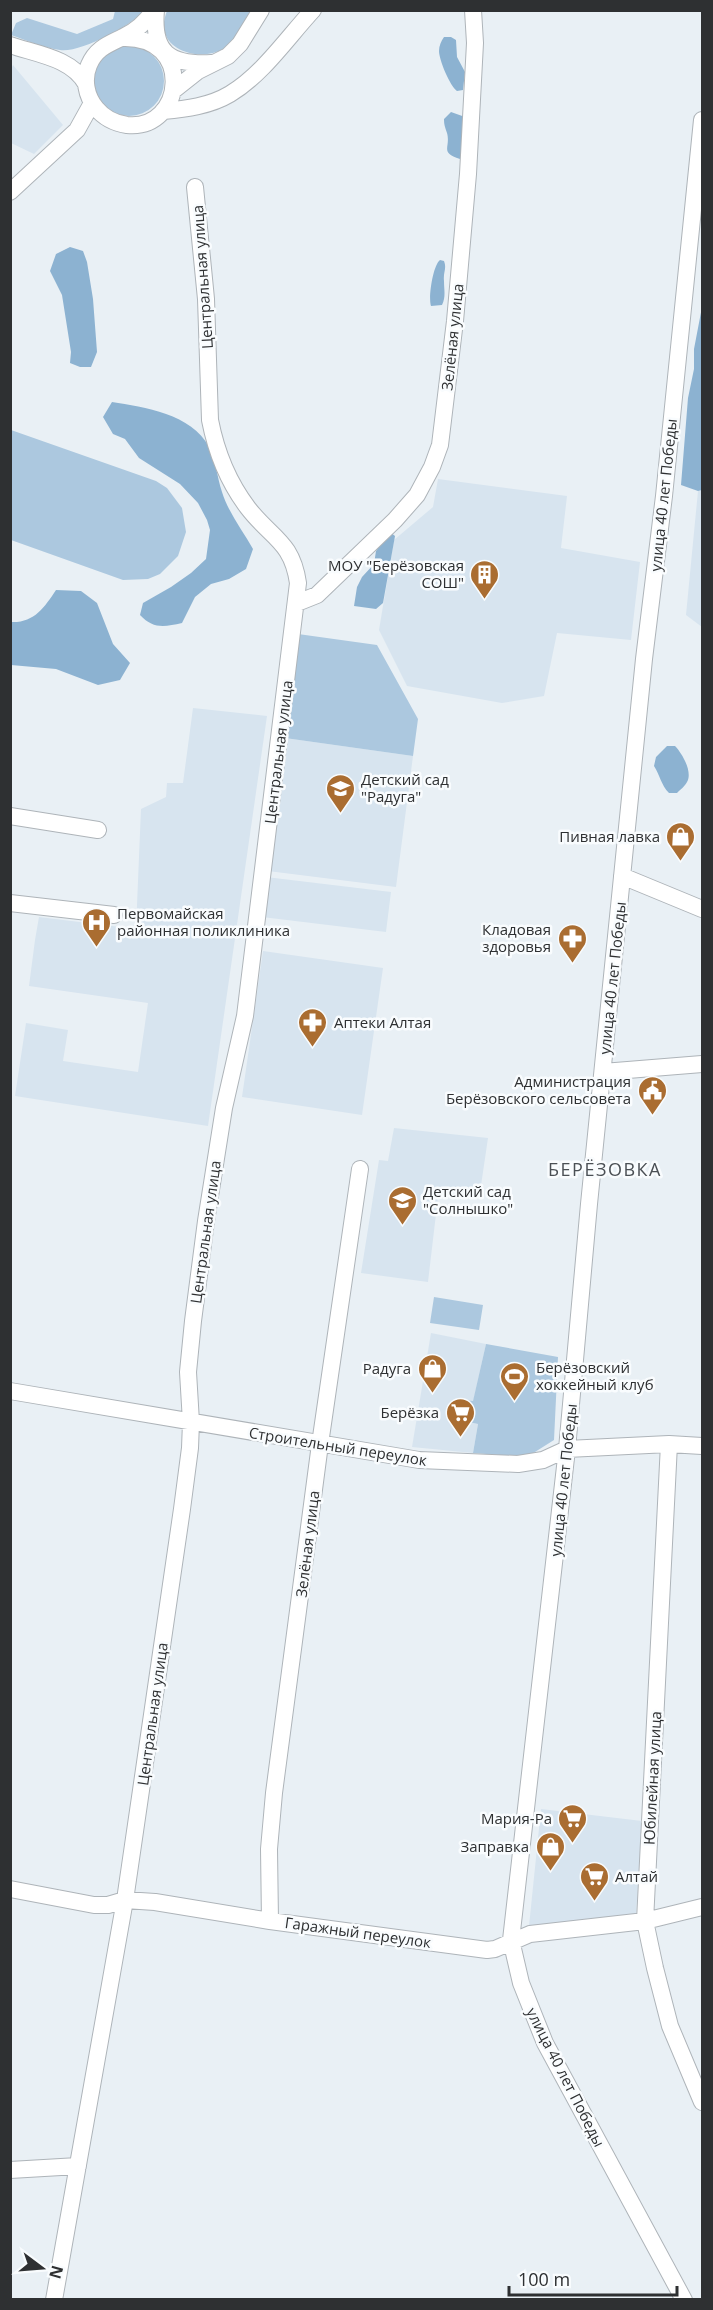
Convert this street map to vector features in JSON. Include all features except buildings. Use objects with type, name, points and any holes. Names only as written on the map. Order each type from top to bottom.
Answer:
[{"type":"street","points":[[122,38],[143,24],[155,10]]},
{"type":"street","points":[[155,10],[157,41],[170,63],[174,76],[174,90]]},
{"type":"street","points":[[77,130],[94,124],[135,125],[151,120],[163,111],[174,90],[212,63],[228,56],[240,44],[261,10]]},
{"type":"street","points":[[163,111],[200,106],[230,94],[258,70],[313,10]]},
{"type":"street","name":"Зелёная улица","points":[[297,603],[317,594],[395,520],[417,495],[432,467],[440,445],[455,321],[468,174],[476,43],[473,10]]},
{"type":"street","points":[[64,63],[81,60],[96,53],[112,41],[135,37],[149,41],[162,51],[184,61],[212,63]]},
{"type":"street","points":[[10,45],[64,63],[78,72],[86,84],[92,103],[102,116],[118,124]]},
{"type":"street","points":[[86,84],[89,66],[96,53]]},
{"type":"street","points":[[10,192],[77,130],[92,103]]},
{"type":"street","name":"улица 40 лет Победы","points":[[684,2300],[545,2043],[521,1983],[511,1940],[567,1449],[644,659],[664,496],[702,120]]},
{"type":"street","name":"Центральная улица","points":[[54,2300],[125,1900],[182,1509],[190,1448],[188,1372],[204,1232],[224,1108],[245,1017],[297,603],[298,583],[292,555],[243,501],[223,464],[212,430],[206,299],[195,188]]},
{"type":"street","points":[[10,816],[98,830]]},
{"type":"street","points":[[622,876],[702,909]]},
{"type":"street","points":[[10,903],[114,915]]},
{"type":"street","points":[[603,1072],[702,1064]]},
{"type":"street","name":"Зелёная улица","points":[[270,1921],[269,1849],[273,1804],[320,1444],[360,1169]]},
{"type":"street","name":"Строительный переулок","points":[[10,1391],[419,1460],[495,1464],[534,1463],[567,1449],[669,1444],[702,1446]]},
{"type":"street","name":"Юбилейная улица","points":[[669,1444],[645,1921],[670,2026],[702,2102]]},
{"type":"street","name":"Гаражный переулок","points":[[14,1894],[94,1905],[125,1900],[194,1907],[270,1921],[487,1950],[495,1949],[511,1940],[530,1934],[645,1921],[702,1907]]},
{"type":"street","points":[[10,2170],[78,2166]]},
{"type":"shaded area","points":[[115,11],[144,11],[128,24],[105,37],[69,50],[48,48],[11,35],[16,23],[27,18],[77,34],[113,19]]},
{"type":"shaded area","points":[[167,11],[250,11],[227,46],[215,52],[197,54],[179,49],[167,37],[164,24]]},
{"type":"shaded area","points":[[444,37],[456,40],[457,57],[465,72],[463,90],[457,91],[454,88],[439,55],[440,44]]},
{"type":"shaded area","points":[[129,46],[142,49],[154,56],[161,68],[164,81],[161,94],[154,106],[142,113],[129,116],[116,113],[104,106],[97,94],[94,81],[97,68],[104,56],[116,49]]},
{"type":"shaded area","points":[[13,65],[63,125],[34,154],[11,143],[10,71]]},
{"type":"shaded area","points":[[451,112],[465,117],[460,159],[450,154],[447,149],[448,138],[444,119]]},
{"type":"shaded area","points":[[70,247],[83,251],[87,262],[93,299],[97,352],[91,367],[80,367],[70,363],[71,352],[62,295],[50,271],[56,254]]},
{"type":"shaded area","points":[[440,260],[444,261],[445,266],[444,299],[442,305],[431,306],[432,282],[435,268]]},
{"type":"shaded area","points":[[702,307],[702,490],[698,491],[681,485],[688,398]]},
{"type":"shaded area","points":[[112,402],[166,414],[191,427],[201,436],[211,452],[228,507],[253,549],[246,569],[229,579],[211,584],[195,597],[182,623],[159,626],[150,623],[140,615],[143,603],[171,587],[206,559],[210,530],[207,520],[198,503],[180,484],[139,458],[125,439],[113,434],[103,417]]},
{"type":"shaded area","points":[[11,430],[156,481],[167,488],[182,508],[186,532],[178,556],[160,574],[148,579],[123,580],[11,540]]},
{"type":"shaded area","points":[[438,479],[567,496],[561,548],[640,562],[631,640],[557,633],[544,696],[502,703],[407,686],[379,630],[394,540],[433,507]]},
{"type":"shaded area","points":[[702,490],[702,627],[686,615],[698,491]]},
{"type":"shaded area","points":[[390,532],[395,536],[383,603],[376,609],[354,606],[357,587],[362,577],[374,564],[376,551]]},
{"type":"shaded area","points":[[56,590],[81,591],[97,603],[113,644],[130,663],[120,680],[98,685],[56,669],[11,665],[11,622],[26,620],[38,613]]},
{"type":"shaded area","points":[[298,634],[377,645],[418,719],[413,756],[285,738]]},
{"type":"shaded area","points":[[193,708],[267,716],[208,1126],[15,1096],[26,1023],[68,1030],[63,1061],[138,1072],[148,1003],[29,986],[35,940],[39,917],[136,929],[141,809],[166,797],[167,783],[183,783]]},
{"type":"shaded area","name":"Детский сад \"Радуга\"","points":[[285,738],[413,756],[396,887],[268,871]]},
{"type":"shaded area","points":[[667,746],[675,746],[688,768],[687,782],[677,793],[669,793],[666,790],[654,766],[656,757]]},
{"type":"shaded area","points":[[266,877],[391,892],[386,932],[262,917]]},
{"type":"shaded area","points":[[263,951],[383,968],[362,1115],[242,1097]]},
{"type":"shaded area","name":"Детский сад \"Солнышко\"","points":[[394,1128],[488,1138],[479,1199],[438,1197],[428,1282],[361,1273],[379,1160],[388,1161]]},
{"type":"shaded area","points":[[434,1297],[483,1305],[479,1330],[430,1323]]},
{"type":"shaded area","points":[[431,1333],[486,1344],[473,1402],[459,1420],[478,1424],[473,1453],[412,1447]]},
{"type":"shaded area","name":"Берёзовский хоккейный клуб","points":[[486,1344],[558,1357],[554,1440],[527,1457],[473,1453],[478,1424],[459,1420],[463,1400],[473,1401]]},
{"type":"shaded area","points":[[541,1809],[642,1821],[636,1915],[529,1926]]},
{"type":"place","name":"МОУ \"Берёзовская СОШ\"","points":[[485,600]]},
{"type":"place","name":"Детский сад \"Радуга\"","points":[[340,814]]},
{"type":"place","name":"Пивная лавка","points":[[681,862]]},
{"type":"place","name":"Первомайская районная поликлиника","points":[[96,948]]},
{"type":"place","name":"Кладовая здоровья","points":[[572,964]]},
{"type":"place","name":"Аптеки Алтая","points":[[313,1048]]},
{"type":"place","name":"Администрация Берёзовского сельсовета","points":[[652,1116]]},
{"type":"place","name":"Детский сад \"Солнышко\"","points":[[402,1226]]},
{"type":"place","name":"Радуга","points":[[432,1394]]},
{"type":"place","name":"Берёзовский хоккейный клуб","points":[[515,1402]]},
{"type":"place","name":"Берёзка","points":[[460,1438]]},
{"type":"place","name":"Мария-Ра","points":[[573,1844]]},
{"type":"place","name":"Заправка","points":[[550,1872]]},
{"type":"place","name":"Алтай","points":[[594,1902]]},
{"type":"district","name":"БЕРЁЗОВКА","points":[[605,1169]]}]
